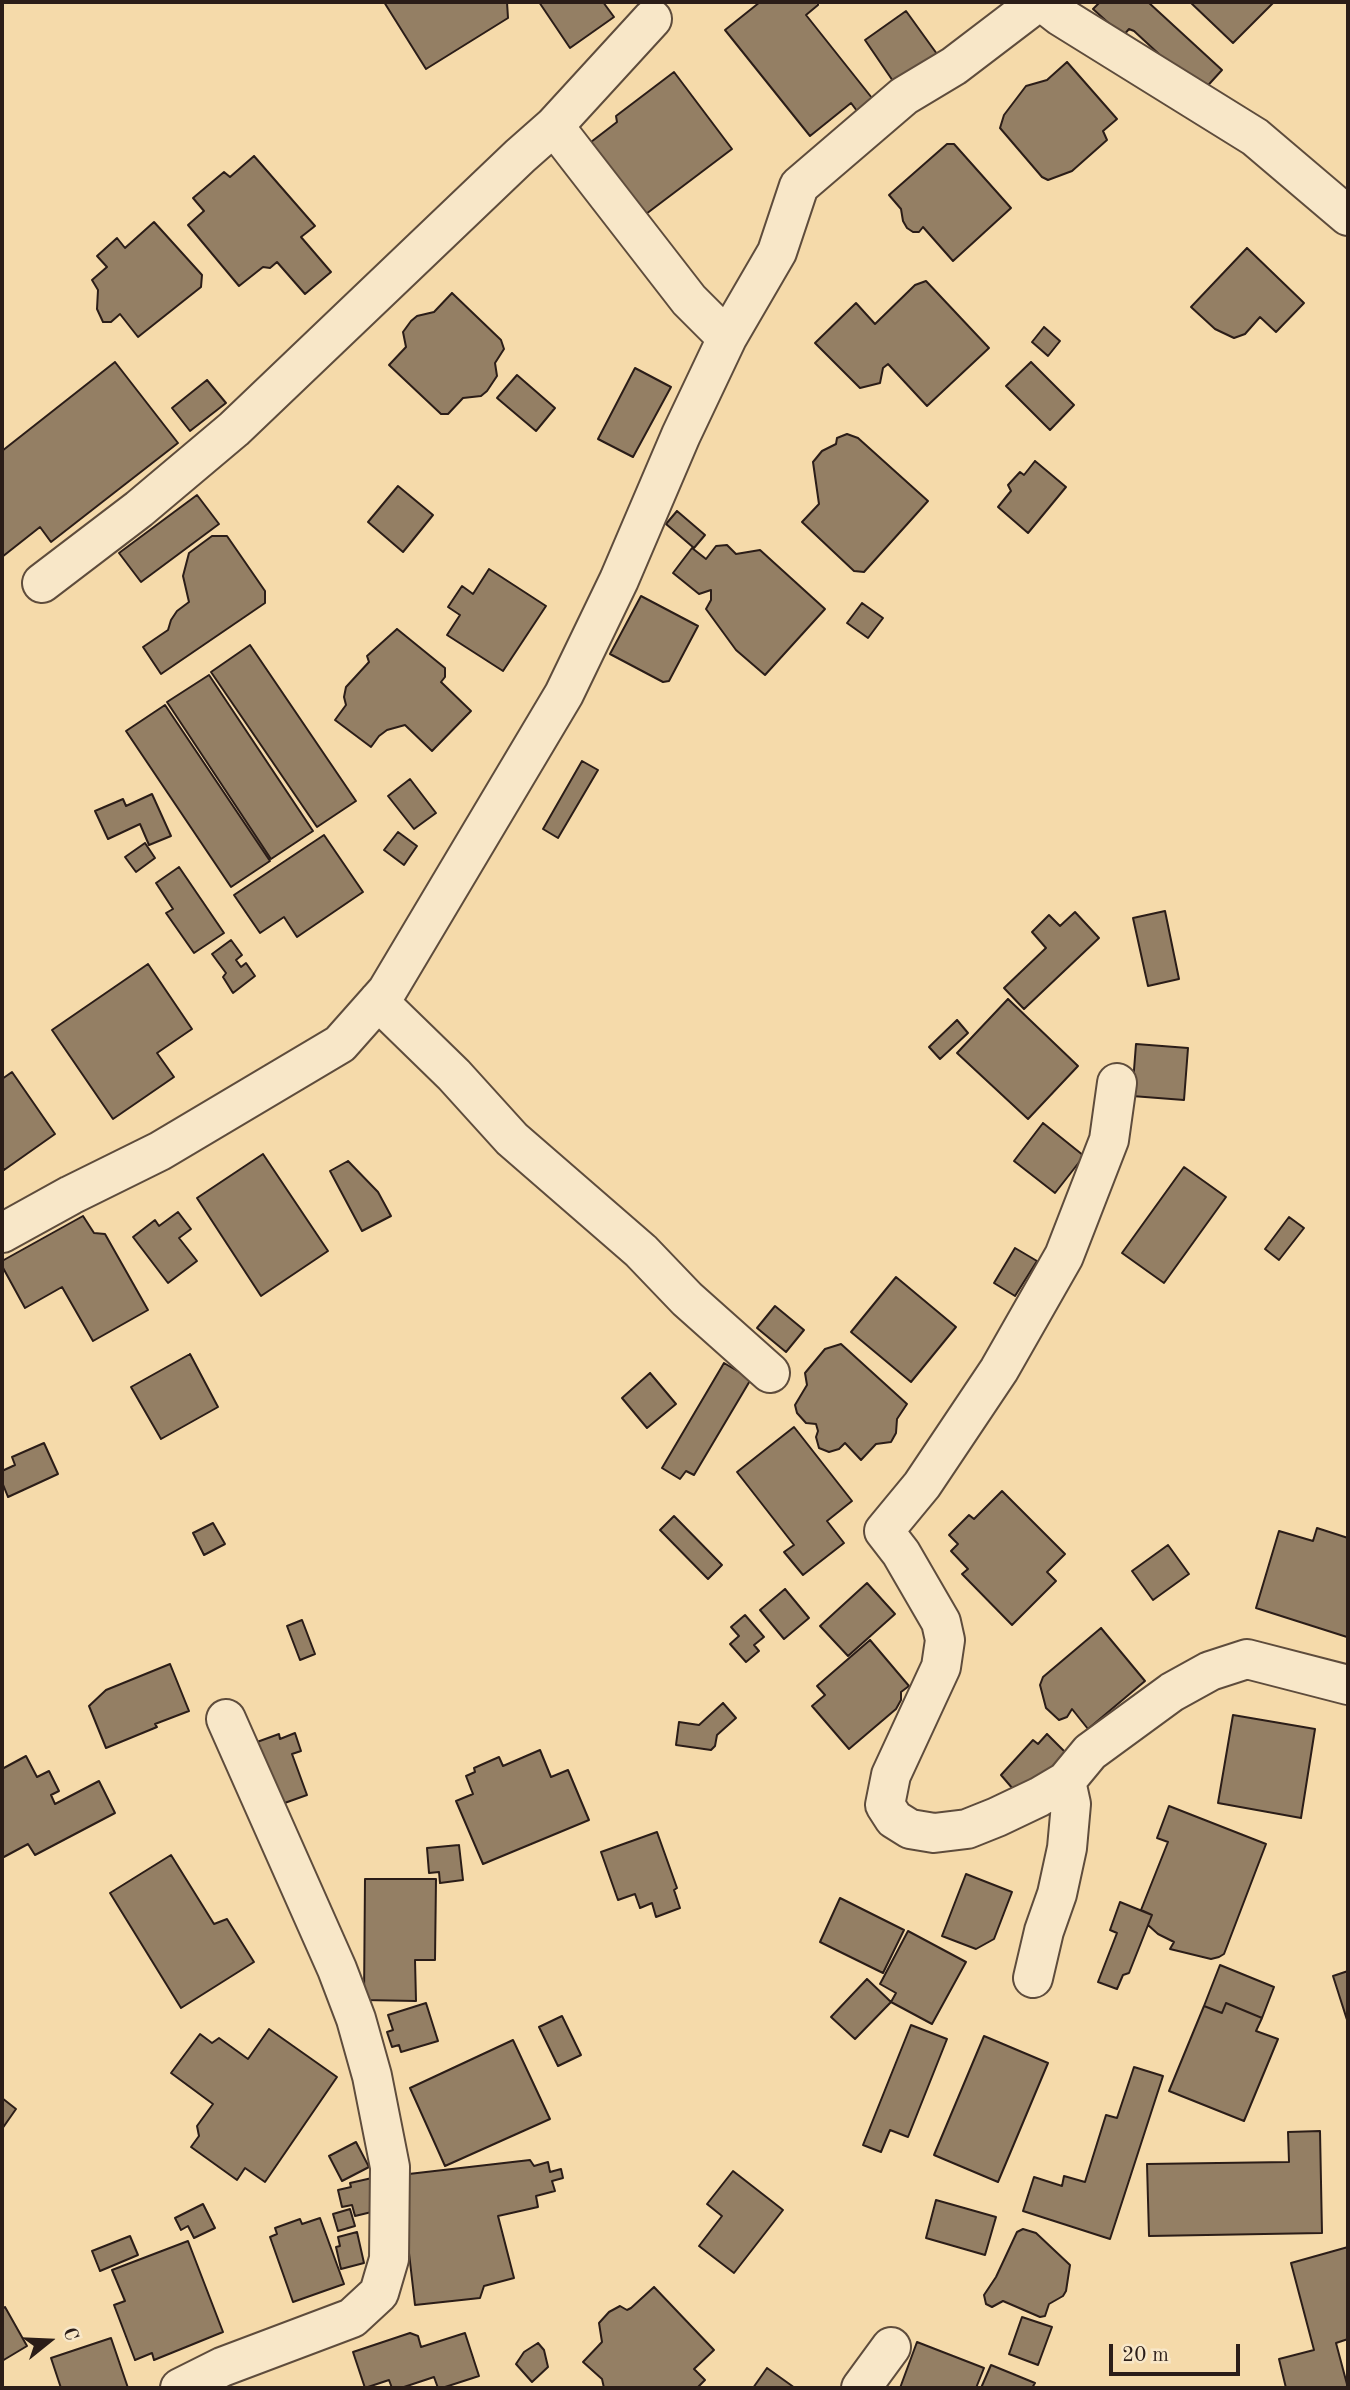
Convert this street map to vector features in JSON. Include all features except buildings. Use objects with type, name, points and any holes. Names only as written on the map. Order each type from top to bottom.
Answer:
[{"type":"street","points":[[2,1233],[71,1195],[160,1152],[329,1051],[340,1044],[387,991],[564,694],[619,580],[681,435],[727,338],[777,252],[799,186],[904,96],[954,66],[1040,2],[1255,137],[1348,216]]},
{"type":"street","points":[[42,583],[139,509],[234,429],[554,126],[652,19]]},
{"type":"street","points":[[554,126],[689,300],[727,338]]},
{"type":"street","points":[[378,1001],[454,1075],[512,1139],[641,1251],[687,1299],[771,1373]]},
{"type":"street","points":[[1117,1083],[1109,1140],[1065,1256],[999,1370],[922,1485],[884,1531],[901,1553],[942,1622],[945,1640],[941,1667],[891,1775],[885,1805],[894,1819],[909,1829],[934,1833],[967,1829],[1039,1797],[1066,1781],[1090,1752],[1172,1692],[1210,1671],[1247,1659],[1348,1685]]},
{"type":"street","points":[[180,2388],[222,2367],[352,2318],[379,2293],[389,2259],[390,2167],[372,2076],[356,2019],[337,1969],[226,1719]]},
{"type":"street","points":[[1033,1978],[1044,1931],[1058,1894],[1067,1848],[1071,1804],[1066,1781]]},
{"type":"street","points":[[861,2388],[891,2347]]}]
